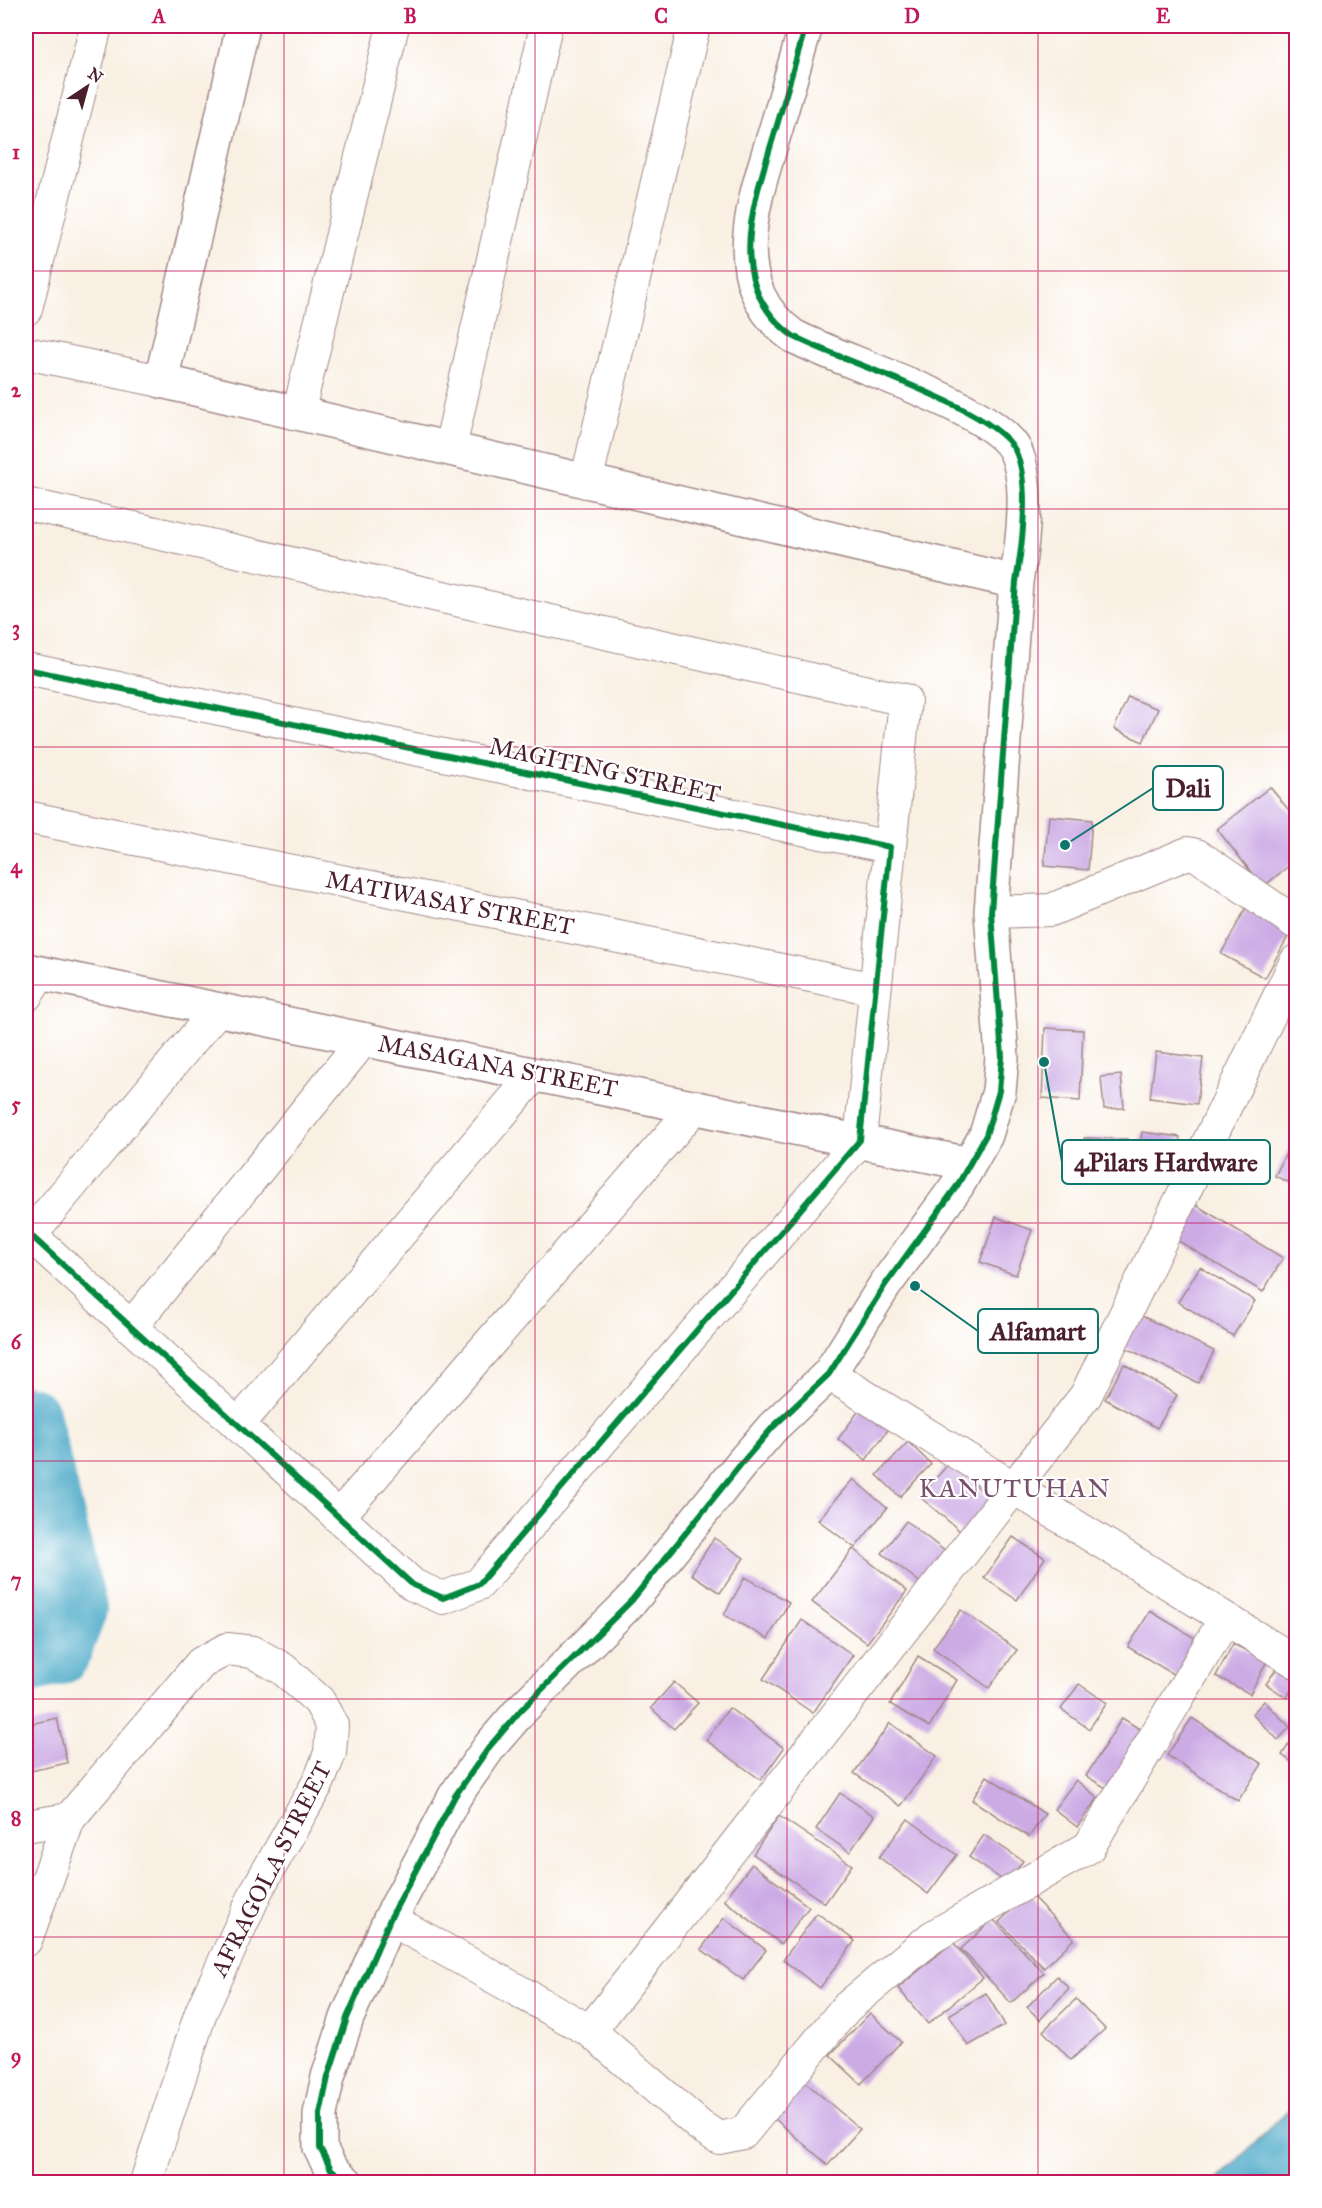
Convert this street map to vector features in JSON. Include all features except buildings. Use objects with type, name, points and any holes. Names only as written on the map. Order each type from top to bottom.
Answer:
[{"type":"street","points":[[26,309],[96,26]]},
{"type":"street","points":[[161,381],[243,26]]},
{"type":"street","points":[[298,414],[393,26]]},
{"type":"street","points":[[450,448],[546,26]]},
{"type":"street","points":[[586,482],[694,26]]},
{"type":"street","points":[[346,2182],[330,2169],[320,2148],[320,2114],[328,2077],[346,2018],[390,1919],[436,1827],[490,1746],[545,1686],[596,1639],[632,1600],[741,1464],[773,1428],[829,1374],[885,1285],[957,1186],[986,1135],[999,1090],[1002,1057],[991,912],[1016,582],[1023,546],[1024,506],[1021,478],[1015,451],[999,430],[926,392],[817,348],[778,325],[764,308],[755,289],[749,264],[756,194],[806,26]]},
{"type":"street","points":[[26,353],[161,381],[1016,582]]},
{"type":"street","points":[[26,504],[905,700],[860,1140],[479,1584],[443,1598],[413,1585],[28,1233],[218,1010]]},
{"type":"street","name":"MAGITING STREET","points":[[26,669],[890,847]]},
{"type":"street","name":"MATIWASAY STREET","points":[[26,818],[875,989]]},
{"type":"street","points":[[991,912],[1051,910],[1188,853],[1197,855],[1296,923]]},
{"type":"street","points":[[591,2031],[1086,1395],[1296,961]]},
{"type":"street","name":"MASAGANA STREET","points":[[31,980],[218,1010],[696,1106],[969,1164]]},
{"type":"street","points":[[131,1327],[364,1039]]},
{"type":"street","points":[[238,1425],[536,1074]]},
{"type":"street","points":[[338,1517],[696,1106]]},
{"type":"street","points":[[829,1374],[1296,1662]]},
{"type":"street","points":[[390,1919],[591,2031],[700,2126],[719,2138],[743,2133],[846,2008],[923,1944],[1089,1847],[1225,1619]]},
{"type":"street","name":"AFRAGOLA STREET","points":[[69,1819],[201,1663],[226,1649],[253,1652],[283,1669],[319,1701],[332,1725],[330,1753],[319,1782],[258,1888],[201,2012],[146,2182]]},
{"type":"street","points":[[26,1826],[69,1819],[26,1940]]},
{"type":"water","points":[[1296,2103],[1296,2182],[1213,2182],[1216,2181]]},
{"type":"waterway","points":[[26,1420],[72,1609],[56,1651],[26,1659]]},
{"type":"cycle path","points":[[346,2182],[331,2169],[320,2148],[320,2114],[328,2077],[347,2018],[390,1919],[455,1796],[490,1746],[521,1710],[632,1600],[773,1427],[829,1374],[885,1285],[957,1186],[986,1135],[999,1091],[1002,1057],[991,912],[1016,582],[1024,515],[1023,480],[1015,450],[1001,434],[978,418],[948,402],[793,336],[771,316],[758,293],[751,268],[749,242],[752,215],[806,26]]},
{"type":"cycle path","points":[[26,669],[890,847],[860,1140],[479,1584],[443,1598],[413,1585],[26,1231]]},
{"type":"place","name":"Dali","points":[[1065,845]]},
{"type":"place","name":"4Pilars Hardware","points":[[1044,1062]]},
{"type":"place","name":"Alfamart","points":[[915,1286]]},
{"type":"district","name":"KANUTUHAN","points":[[1015,1488]]}]
